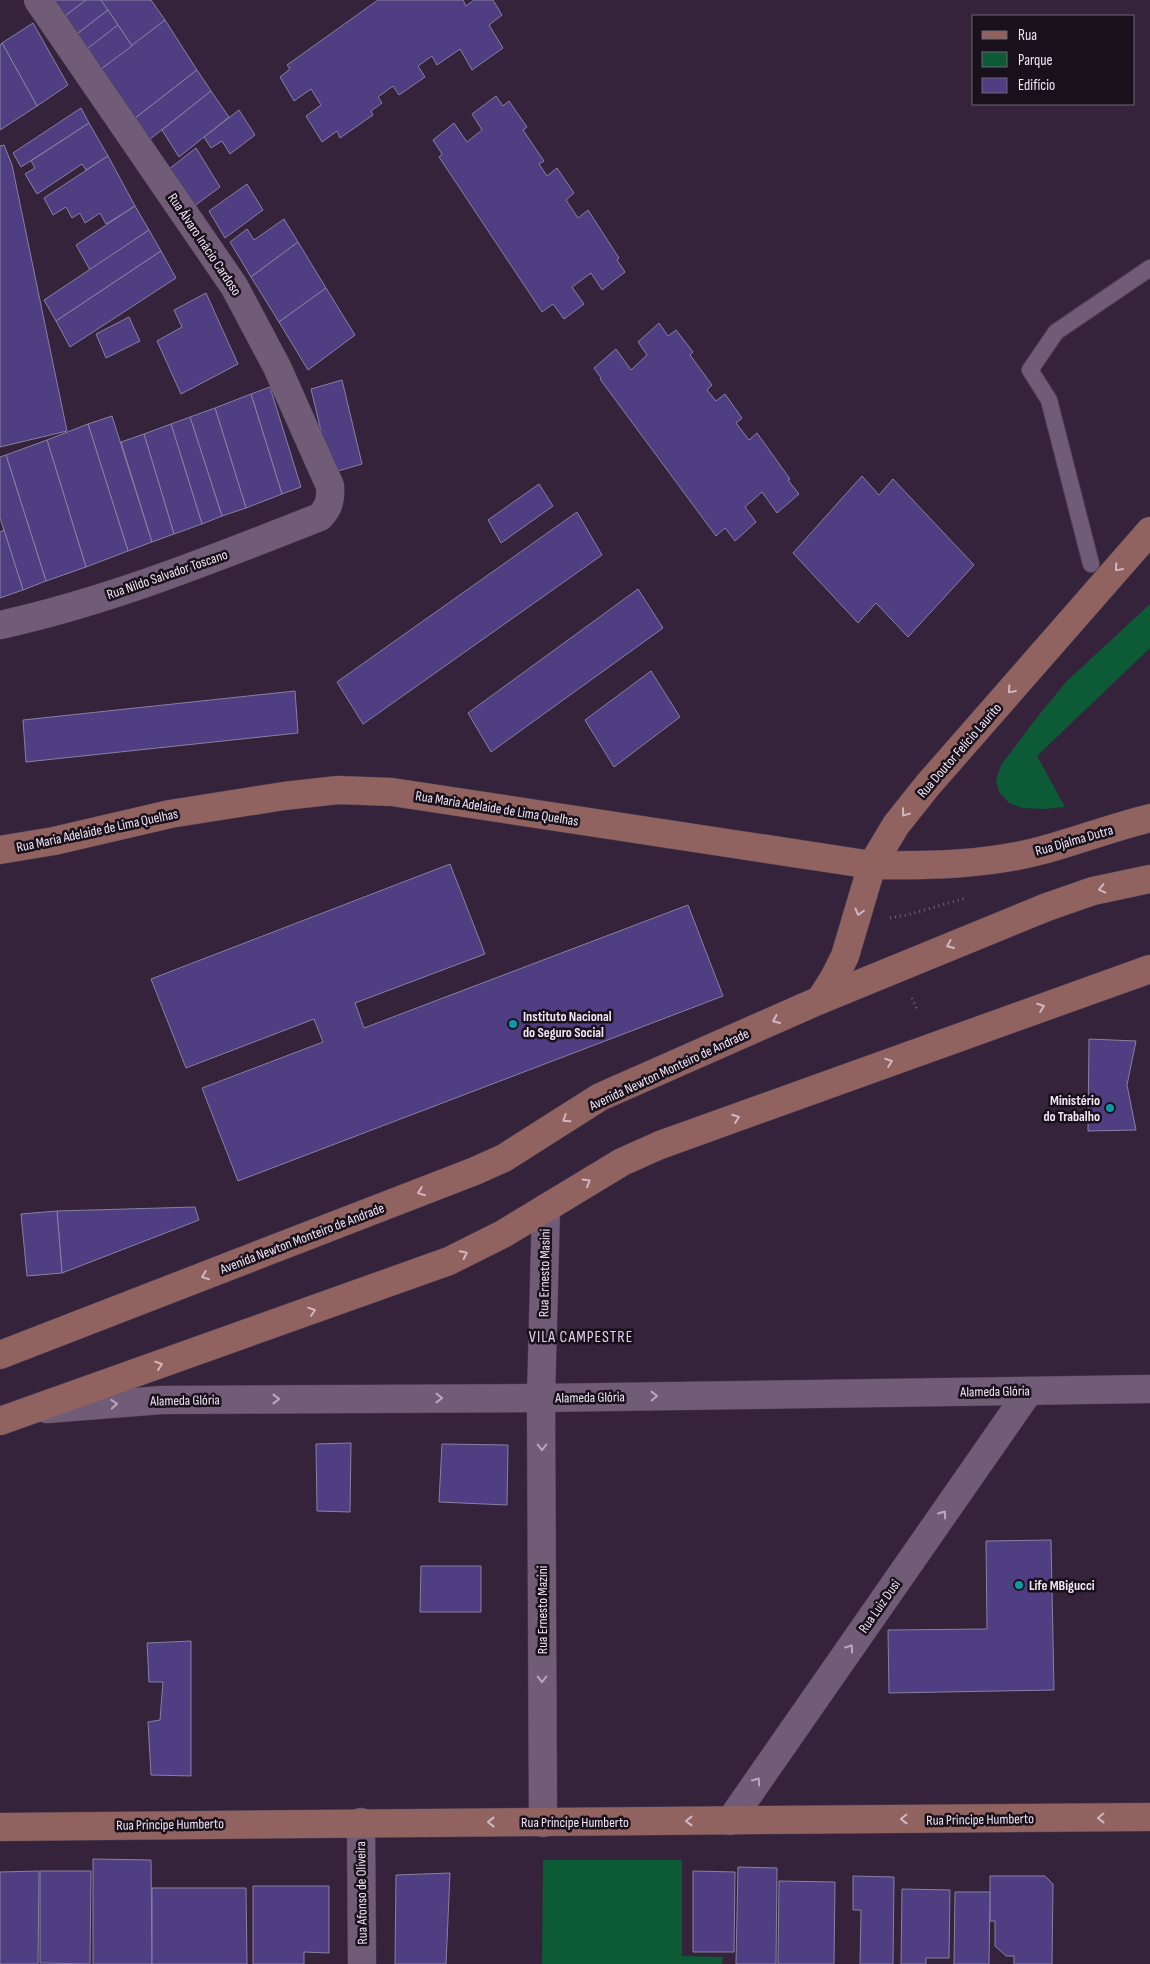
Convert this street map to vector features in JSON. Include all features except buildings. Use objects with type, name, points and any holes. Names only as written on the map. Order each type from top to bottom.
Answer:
[{"type":"street","name":"Rua Álvaro Inâcio Cardoso","points":[[38,0],[234,286],[277,367],[330,486],[331,498],[328,508]]},
{"type":"street","name":"Rua Nildo Salvador Toscano","points":[[0,625],[162,579],[320,517],[328,508]]},
{"type":"street","name":"Rua Doutor Felício Laurito","points":[[820,1000],[845,956],[872,865],[884,843],[908,808],[1150,531]]},
{"type":"street","name":"Rua Maria Adelaide de Lima Quelhas","points":[[0,850],[54,841],[170,814],[284,796],[338,790],[392,792],[872,865],[912,866],[997,859]]},
{"type":"street","name":"Rua Djalma Dutra","points":[[997,859],[1042,850],[1150,818]]},
{"type":"street","name":"Avenida Newton Monteiro de Andrade","points":[[0,1355],[475,1171],[504,1158],[600,1097],[820,1000],[1047,907],[1093,891],[1150,879]]},
{"type":"street","points":[[0,1421],[449,1261],[497,1237],[622,1162],[660,1145],[1150,969]]},
{"type":"street","name":"Rua Ernesto Masini","points":[[542,1398],[546,1208]]},
{"type":"street","name":"Alameda Glória","points":[[30,1410],[162,1400],[542,1398],[1150,1388]]},
{"type":"street","name":"Rua Luiz Dusi","points":[[730,1821],[1029,1391]]},
{"type":"street","name":"Rua Ernesto Mazini","points":[[542,1398],[543,1823]]},
{"type":"street","name":"Rua Principe Humberto","points":[[0,1826],[1150,1817]]},
{"type":"street","name":"Rua Afonso de Oliveira","points":[[361,1822],[362,1964]]},
{"type":"lane","points":[[1091,564],[1049,400],[1030,370],[1056,332],[1150,268]]},
{"type":"path","points":[[883,918],[907,915],[968,897]]},
{"type":"green space","points":[[1150,604],[1150,648],[1037,756],[1065,807],[1044,809],[1022,808],[1009,803],[999,792],[996,781],[1001,765],[1067,681]]},
{"type":"green space","points":[[543,1860],[682,1860],[682,1956],[723,1957],[722,1964],[542,1964]]},
{"type":"place","name":"Instituto Nacional do Seguro Social","points":[[513,1024]]},
{"type":"place","name":"Ministério do Trabalho","points":[[1110,1108]]},
{"type":"place","name":"Life MBigucci","points":[[1019,1585]]},
{"type":"district","name":"VILA CAMPESTRE","points":[[581,1336]]}]
